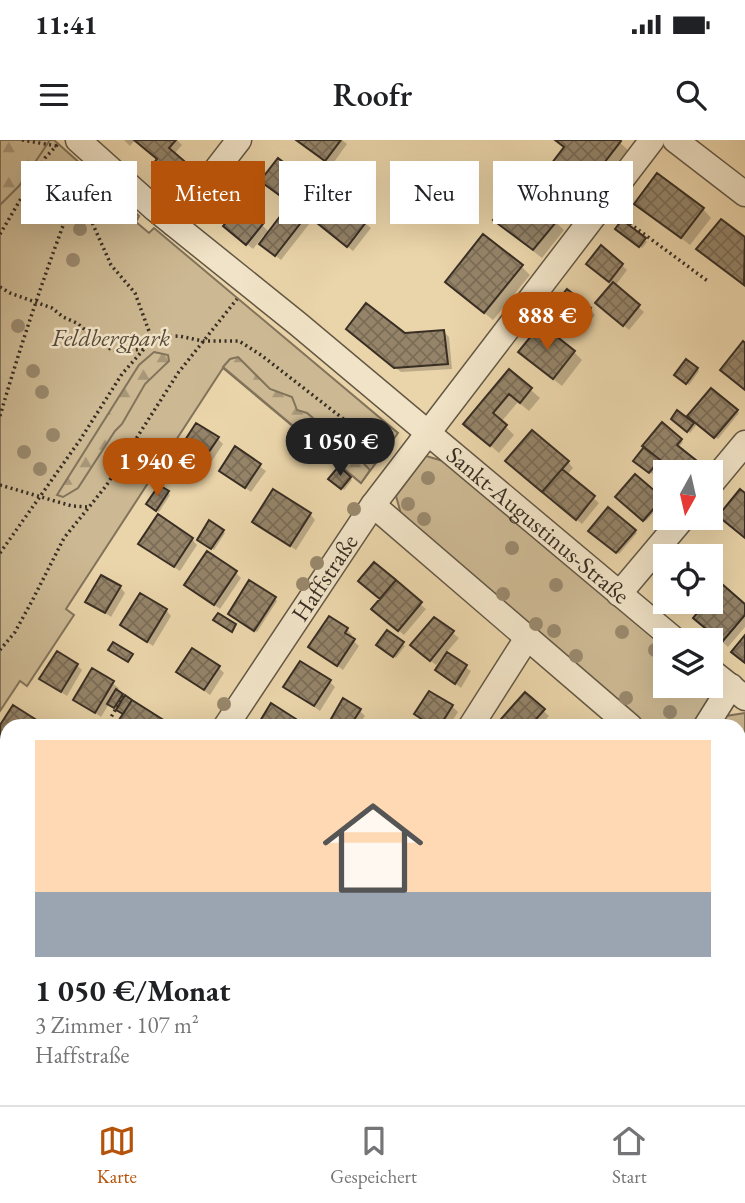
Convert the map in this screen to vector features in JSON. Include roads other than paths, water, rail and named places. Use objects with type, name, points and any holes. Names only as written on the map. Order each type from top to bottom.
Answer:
[{"type":"street","points":[[223,161],[239,140]]},
{"type":"street","name":"Haffstraße","points":[[231,719],[373,505],[652,140]]},
{"type":"street","points":[[675,140],[745,194]]},
{"type":"street","name":"Sankt-Augustinus-Straße","points":[[67,143],[151,207]]},
{"type":"street","name":"Sankt-Augustinus-Straße","points":[[174,224],[660,628]]},
{"type":"street","points":[[723,469],[745,443]]},
{"type":"street","points":[[373,505],[622,719]]},
{"type":"street","points":[[619,594],[673,530]]},
{"type":"street","points":[[475,719],[527,638]]},
{"type":"street","points":[[713,719],[738,692],[723,680]]},
{"type":"park label","name":"Feldbergpark","points":[[111,338]]}]
